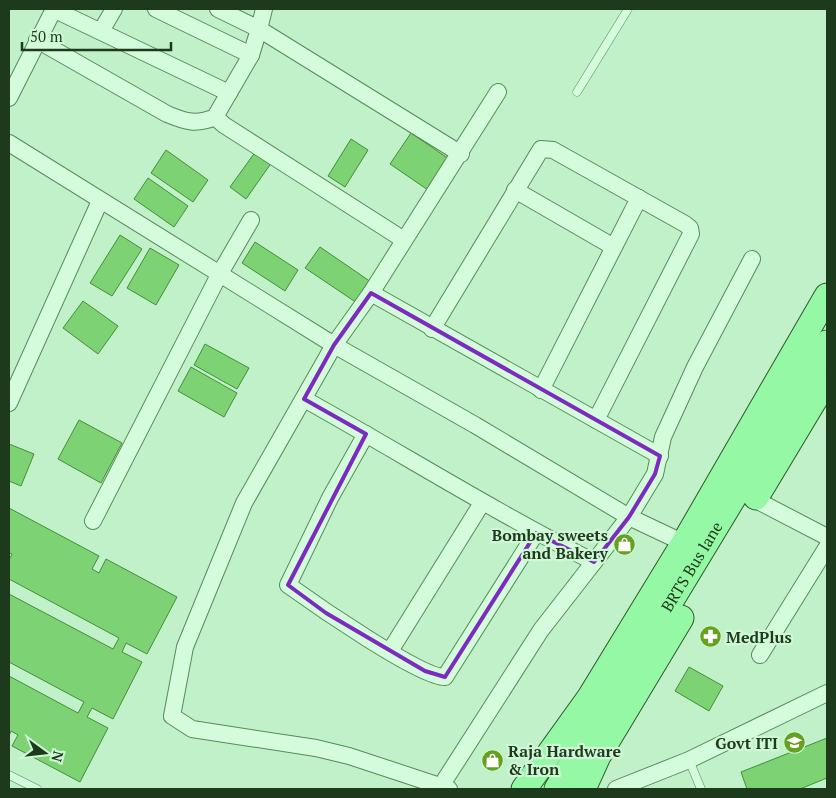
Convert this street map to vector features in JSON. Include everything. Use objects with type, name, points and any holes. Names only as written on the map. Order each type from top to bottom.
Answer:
[{"type":"main road","points":[[524,789],[590,697],[684,543],[827,296]]},
{"type":"main road","name":"BRTS Bus lane","points":[[557,789],[827,344]]},
{"type":"main road","points":[[583,789],[598,756],[827,379]]},
{"type":"street","points":[[9,98],[53,9],[229,93]]},
{"type":"street","points":[[101,31],[114,9]]},
{"type":"street","points":[[156,9],[251,55]]},
{"type":"street","points":[[218,9],[259,29],[461,154]]},
{"type":"street","points":[[37,40],[168,114],[185,122],[196,123],[215,117],[251,55],[264,9]]},
{"type":"street","points":[[498,92],[461,154],[371,293],[334,345],[244,503],[185,647],[172,716],[192,728],[325,750],[445,788],[541,630],[629,517],[655,474],[663,437],[695,367],[752,258]]},
{"type":"street","points":[[215,117],[224,125],[404,240]]},
{"type":"street","points":[[9,143],[334,345],[475,425],[629,517],[684,543]]},
{"type":"street","points":[[432,329],[541,149],[547,149],[639,198],[685,224],[690,228],[691,234],[596,420]]},
{"type":"street","points":[[515,190],[612,246]]},
{"type":"street","points":[[542,390],[612,246],[639,198]]},
{"type":"street","points":[[9,403],[100,201]]},
{"type":"street","points":[[93,521],[219,275],[251,220]]},
{"type":"street","points":[[371,293],[660,456]]},
{"type":"street","points":[[304,399],[482,503],[594,562]]},
{"type":"street","points":[[366,434],[330,498],[288,585],[326,613],[390,651],[425,671],[446,677],[536,533]]},
{"type":"street","points":[[754,499],[827,537]]},
{"type":"street","points":[[390,651],[482,503]]},
{"type":"street","points":[[760,655],[827,547]]},
{"type":"street","points":[[616,789],[689,760],[827,693]]},
{"type":"lane","points":[[577,92],[628,9]]},
{"type":"lane","points":[[689,760],[701,789]]},
{"type":"lane","points":[[9,775],[37,789]]},
{"type":"highlighted area","points":[[371,293],[660,456],[655,474],[629,517],[594,562],[536,533],[445,677],[425,671],[326,613],[288,585],[366,434],[304,399],[334,345]]},
{"type":"building","points":[[411,133],[449,159],[428,190],[390,164]]},
{"type":"building","points":[[351,139],[368,150],[345,187],[328,176]]},
{"type":"building","points":[[166,150],[208,180],[193,202],[151,173]]},
{"type":"building","points":[[256,151],[272,162],[246,199],[230,187]]},
{"type":"building","points":[[148,178],[188,206],[174,227],[134,199]]},
{"type":"building","points":[[120,235],[142,249],[112,296],[90,283]]},
{"type":"building","points":[[255,242],[298,270],[285,291],[242,263]]},
{"type":"building","points":[[320,247],[371,282],[357,303],[305,268]]},
{"type":"building","points":[[150,248],[179,265],[156,305],[127,288]]},
{"type":"building","points":[[83,301],[118,326],[98,354],[63,328]]},
{"type":"building","points":[[205,344],[249,368],[237,389],[194,365]]},
{"type":"building","points":[[191,367],[237,393],[224,417],[178,391]]},
{"type":"building","points":[[79,420],[122,443],[101,483],[58,459]]},
{"type":"building","points":[[9,444],[34,454],[21,486],[9,481]]},
{"type":"building","points":[[9,508],[99,556],[92,569],[99,573],[106,559],[177,597],[147,654],[126,643],[122,652],[142,662],[113,719],[92,708],[87,717],[108,728],[80,782],[12,746],[18,735],[11,731],[9,736],[9,676],[78,713],[84,702],[9,662],[9,594],[113,649],[119,638],[9,579],[9,560],[12,554],[9,553]]},
{"type":"building","points":[[689,667],[723,686],[709,711],[675,691]]},
{"type":"building","points":[[827,738],[827,778],[800,789],[747,789],[741,772]]},
{"type":"place","name":"Bombay sweets and Bakery","points":[[624,544]]},
{"type":"place","name":"MedPlus","points":[[710,637]]},
{"type":"place","name":"Govt ITI","points":[[794,743]]},
{"type":"place","name":"Raja Hardware & Iron","points":[[492,760]]}]
